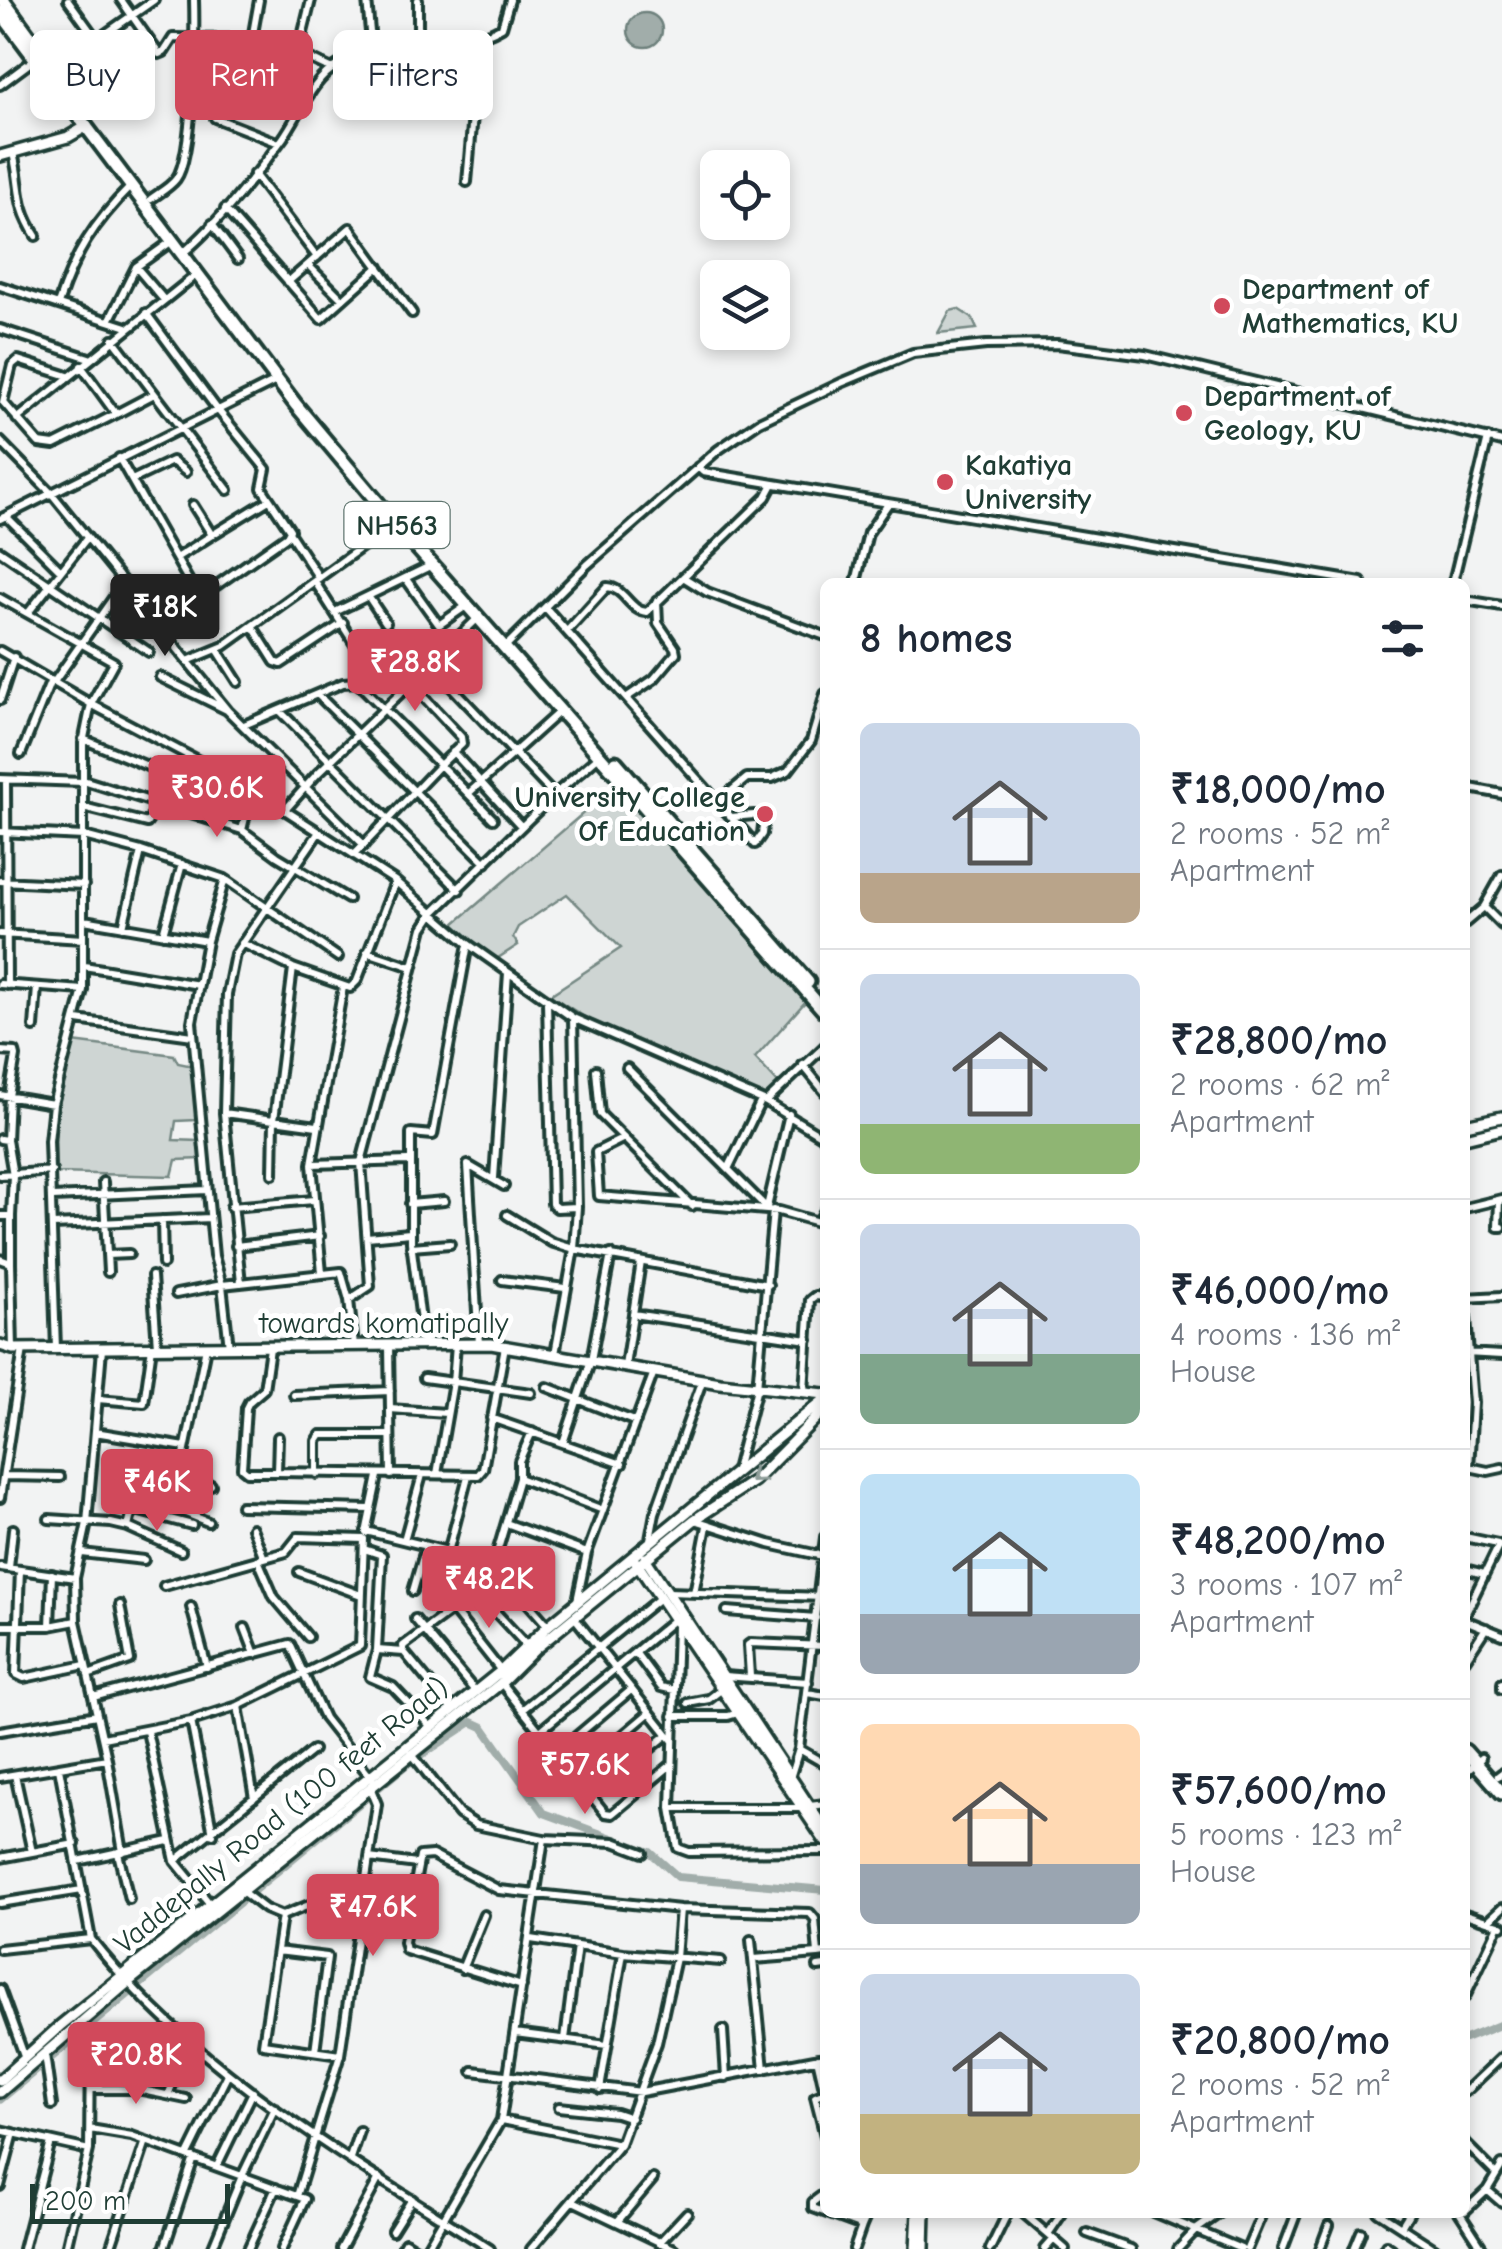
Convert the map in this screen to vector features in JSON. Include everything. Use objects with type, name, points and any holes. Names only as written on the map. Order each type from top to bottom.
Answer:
[{"type":"highway","name":"NH563","points":[[3,0],[30,37]]},
{"type":"highway","name":"NH563","points":[[0,12],[30,50]]},
{"type":"highway","name":"NH563","points":[[83,120],[300,400],[561,710],[820,1006]]},
{"type":"highway","name":"NH563","points":[[92,120],[277,380],[395,523],[820,995]]},
{"type":"highway","points":[[1470,1748],[1502,1793]]},
{"type":"highway","points":[[1470,1754],[1500,1777]]},
{"type":"main road","points":[[0,156],[68,137],[88,126]]},
{"type":"main road","points":[[1470,1124],[1502,1118]]},
{"type":"main road","points":[[1470,1137],[1502,1130]]},
{"type":"main road","name":"towards komatipally","points":[[0,1346],[102,1349],[479,1344],[820,1395]]},
{"type":"main road","name":"Vaddepally Road (100 feet Road)","points":[[475,1696],[548,1626],[641,1556],[820,1400]]},
{"type":"main road","points":[[0,2092],[46,2060],[128,1984],[247,1895],[373,1786],[414,1758],[457,1710],[500,1683],[641,1556],[754,1480],[820,1414]]},
{"type":"main road","points":[[641,1556],[738,1713],[820,1824]]},
{"type":"main road","points":[[664,1594],[724,1676],[788,1781]]},
{"type":"main road","name":"Vaddepally Road (100 feet Road)","points":[[0,2080],[128,1984],[210,1904],[373,1786],[431,1727],[457,1710]]},
{"type":"main road","points":[[807,1807],[820,1832]]},
{"type":"main road","points":[[916,2249],[918,2218]]},
{"type":"main road","points":[[924,2249],[925,2218]]},
{"type":"street","points":[[68,0],[88,30]]},
{"type":"street","points":[[121,0],[159,54],[175,38]]},
{"type":"street","points":[[112,30],[154,0]]},
{"type":"street","points":[[194,0],[195,30]]},
{"type":"street","points":[[253,30],[258,0]]},
{"type":"street","points":[[304,30],[311,0]]},
{"type":"street","points":[[366,0],[369,30]]},
{"type":"street","points":[[418,0],[418,30]]},
{"type":"street","points":[[493,31],[502,26],[510,0]]},
{"type":"street","points":[[313,60],[332,69],[313,93]]},
{"type":"street","points":[[0,85],[30,62]]},
{"type":"street","points":[[151,199],[178,177],[188,120]]},
{"type":"street","points":[[221,120],[278,144]]},
{"type":"street","points":[[185,251],[254,174],[294,120]]},
{"type":"street","points":[[468,182],[473,120]]},
{"type":"street","points":[[13,153],[21,186],[20,208],[36,236]]},
{"type":"street","points":[[254,174],[317,257]]},
{"type":"street","points":[[58,304],[76,254],[98,221],[132,185]]},
{"type":"street","points":[[224,209],[321,319],[378,267]]},
{"type":"street","points":[[212,224],[238,259]]},
{"type":"street","points":[[288,282],[350,228],[412,313]]},
{"type":"street","points":[[109,321],[136,267],[173,240]]},
{"type":"street","points":[[308,265],[343,300]]},
{"type":"street","points":[[136,267],[164,300]]},
{"type":"street","points":[[17,419],[198,274]]},
{"type":"street","points":[[0,286],[128,328]]},
{"type":"street","points":[[146,313],[216,409],[266,469],[262,488],[359,651],[377,647],[461,736],[462,744],[354,854]]},
{"type":"street","points":[[0,329],[90,358]]},
{"type":"street","points":[[114,339],[228,490]]},
{"type":"street","points":[[508,645],[587,565],[698,467],[759,422],[890,361],[921,352],[986,344],[1066,344],[1146,354],[1502,442]]},
{"type":"street","points":[[68,376],[14,362],[2,396],[6,407],[39,443],[48,446],[154,394]]},
{"type":"street","points":[[81,366],[116,414]]},
{"type":"street","points":[[61,572],[3,516],[277,380]]},
{"type":"street","points":[[1454,578],[1488,438]]},
{"type":"street","points":[[0,441],[52,494],[228,710],[364,844]]},
{"type":"street","points":[[120,458],[196,592]]},
{"type":"street","points":[[132,480],[172,461],[186,472]]},
{"type":"street","points":[[698,467],[704,472],[772,484],[1337,578]]},
{"type":"street","points":[[567,631],[607,587],[618,590],[643,613],[766,497],[772,484]]},
{"type":"street","points":[[176,558],[269,500]]},
{"type":"street","points":[[192,504],[212,535]]},
{"type":"street","points":[[857,578],[868,533],[888,504]]},
{"type":"street","points":[[190,660],[252,627],[395,523]]},
{"type":"street","points":[[148,612],[217,584],[290,534]]},
{"type":"street","points":[[28,613],[88,538]]},
{"type":"street","points":[[0,551],[149,652]]},
{"type":"street","points":[[335,612],[432,564]]},
{"type":"street","points":[[683,576],[707,592],[820,634]]},
{"type":"street","points":[[406,579],[439,624],[468,605]]},
{"type":"street","points":[[21,754],[52,681],[124,584]]},
{"type":"street","points":[[368,596],[386,623]]},
{"type":"street","points":[[0,598],[114,662],[91,704],[83,739],[82,990],[53,1104],[48,1141],[56,1349]]},
{"type":"street","points":[[626,698],[654,679],[676,654],[676,648],[658,623],[657,601]]},
{"type":"street","points":[[1470,601],[1502,606]]},
{"type":"street","points":[[546,607],[755,844],[763,825]]},
{"type":"street","points":[[285,810],[479,617]]},
{"type":"street","points":[[252,627],[281,664],[343,623]]},
{"type":"street","points":[[407,640],[554,795]]},
{"type":"street","points":[[217,649],[238,682]]},
{"type":"street","points":[[0,650],[91,704],[252,790],[354,854],[395,881],[468,944],[572,1018],[764,1102],[820,1135]]},
{"type":"street","points":[[0,700],[14,658]]},
{"type":"street","points":[[160,677],[228,710]]},
{"type":"street","points":[[243,725],[343,683],[357,682],[493,819]]},
{"type":"street","points":[[319,696],[486,863]]},
{"type":"street","points":[[468,794],[561,710]]},
{"type":"street","points":[[718,802],[746,778],[772,778],[788,771],[808,748],[820,710]]},
{"type":"street","points":[[280,711],[459,890]]},
{"type":"street","points":[[83,739],[247,808]]},
{"type":"street","points":[[453,752],[521,826]]},
{"type":"street","points":[[349,1300],[370,1286],[361,1162],[423,928],[521,826],[600,755]]},
{"type":"street","points":[[83,807],[147,823],[190,757]]},
{"type":"street","points":[[82,990],[4,985],[3,779],[83,781],[242,830],[348,899]]},
{"type":"street","points":[[1470,788],[1502,794]]},
{"type":"street","points":[[242,830],[252,790]]},
{"type":"street","points":[[731,817],[754,814]]},
{"type":"street","points":[[3,832],[84,836],[226,878],[338,957]]},
{"type":"street","points":[[241,1283],[224,1113],[227,994],[235,954],[319,832]]},
{"type":"street","points":[[123,927],[141,850]]},
{"type":"street","points":[[163,934],[182,864]]},
{"type":"street","points":[[1470,919],[1484,907],[1502,876]]},
{"type":"street","points":[[226,878],[207,941],[192,1022],[214,1256],[222,1285],[229,1347]]},
{"type":"street","points":[[4,881],[84,885]]},
{"type":"street","points":[[242,943],[294,968],[350,988],[357,981],[395,881]]},
{"type":"street","points":[[1484,907],[1502,925]]},
{"type":"street","points":[[84,920],[207,941]]},
{"type":"street","points":[[4,934],[83,939]]},
{"type":"street","points":[[424,1345],[410,1233],[410,1133],[433,1136],[468,944]]},
{"type":"street","points":[[367,952],[412,967]]},
{"type":"street","points":[[84,966],[199,984]]},
{"type":"street","points":[[273,1174],[274,1120],[294,968]]},
{"type":"street","points":[[494,1178],[508,973]]},
{"type":"street","points":[[34,1027],[37,987]]},
{"type":"street","points":[[322,1273],[312,1164],[343,988]]},
{"type":"street","points":[[547,1001],[552,1204],[557,1208],[576,1207]]},
{"type":"street","points":[[554,1354],[574,1249],[572,1018]]},
{"type":"street","points":[[77,1020],[193,1036]]},
{"type":"street","points":[[0,1050],[16,1054],[4,1096],[3,1140],[13,1175],[11,1262],[18,1349],[0,1498]]},
{"type":"street","points":[[729,1168],[764,1102],[820,1050]]},
{"type":"street","points":[[803,1065],[820,1086]]},
{"type":"street","points":[[626,1068],[770,1210]]},
{"type":"street","points":[[596,1070],[598,1110],[693,1206]]},
{"type":"street","points":[[4,1096],[53,1104]]},
{"type":"street","points":[[224,1113],[316,1126]]},
{"type":"street","points":[[734,1475],[757,1388],[760,1332],[768,1286],[770,1210],[789,1114]]},
{"type":"street","points":[[624,1138],[596,1152],[599,1196],[770,1210],[820,1222]]},
{"type":"street","points":[[312,1164],[408,1161]]},
{"type":"street","points":[[479,1344],[468,1165],[504,1186]]},
{"type":"street","points":[[0,1175],[52,1171]]},
{"type":"street","points":[[104,1182],[108,1272]]},
{"type":"street","points":[[52,1198],[207,1190]]},
{"type":"street","points":[[1470,1207],[1500,1199],[1498,1227],[1502,1228]]},
{"type":"street","points":[[231,1207],[314,1200]]},
{"type":"street","points":[[410,1204],[444,1201]]},
{"type":"street","points":[[507,1215],[550,1242],[574,1249],[768,1286]]},
{"type":"street","points":[[0,1216],[11,1216]]},
{"type":"street","points":[[53,1225],[210,1218]]},
{"type":"street","points":[[162,1220],[163,1264]]},
{"type":"street","points":[[367,1238],[410,1233]]},
{"type":"street","points":[[236,1246],[320,1236]]},
{"type":"street","points":[[411,1246],[450,1244]]},
{"type":"street","points":[[108,1254],[129,1254]]},
{"type":"street","points":[[564,1443],[591,1360],[611,1254]]},
{"type":"street","points":[[0,1260],[11,1262]]},
{"type":"street","points":[[625,1366],[641,1262]]},
{"type":"street","points":[[176,1294],[341,1272],[349,1300],[354,1346]]},
{"type":"street","points":[[98,1398],[144,1403],[154,1347],[152,1276]]},
{"type":"street","points":[[502,1280],[565,1288]]},
{"type":"street","points":[[804,1393],[810,1300],[820,1296]]},
{"type":"street","points":[[1470,1300],[1502,1296]]},
{"type":"street","points":[[0,1301],[13,1304]]},
{"type":"street","points":[[633,1314],[808,1340]]},
{"type":"street","points":[[438,1474],[456,1344]]},
{"type":"street","points":[[389,1346],[391,1475]]},
{"type":"street","points":[[270,1348],[264,1389],[246,1408],[242,1468],[247,1472],[468,1476],[478,1475],[483,1469],[505,1346]]},
{"type":"street","points":[[180,1475],[206,1347]]},
{"type":"street","points":[[102,1349],[87,1523],[75,1578],[76,1621],[107,1758],[130,1898]]},
{"type":"street","points":[[1470,1353],[1502,1355]]},
{"type":"street","points":[[577,1602],[586,1552],[654,1371]]},
{"type":"street","points":[[424,1378],[531,1393]]},
{"type":"street","points":[[641,1556],[703,1379]]},
{"type":"street","points":[[547,1387],[636,1422]]},
{"type":"street","points":[[294,1395],[390,1391]]},
{"type":"street","points":[[390,1409],[446,1414]]},
{"type":"street","points":[[491,1418],[622,1464]]},
{"type":"street","points":[[96,1432],[184,1446]]},
{"type":"street","points":[[404,1652],[405,1643],[488,1583],[519,1478],[520,1461],[532,1432]]},
{"type":"street","points":[[317,1474],[317,1441],[321,1435],[390,1435]]},
{"type":"street","points":[[277,1472],[278,1437]]},
{"type":"street","points":[[128,1527],[146,1466],[212,1485]]},
{"type":"street","points":[[1470,1467],[1488,1471],[1502,1468]]},
{"type":"street","points":[[4,1476],[60,1477]]},
{"type":"street","points":[[103,1738],[191,1721],[238,1706],[360,1646],[365,1534],[378,1476]]},
{"type":"street","points":[[404,1540],[422,1476]]},
{"type":"street","points":[[468,1476],[436,1598],[452,1611],[502,1671]]},
{"type":"street","points":[[519,1478],[603,1510]]},
{"type":"street","points":[[136,1493],[208,1522]]},
{"type":"street","points":[[240,1506],[370,1509]]},
{"type":"street","points":[[132,1508],[192,1526]]},
{"type":"street","points":[[49,1519],[111,1522],[181,1551]]},
{"type":"street","points":[[694,1520],[820,1555]]},
{"type":"street","points":[[506,1523],[586,1552]]},
{"type":"street","points":[[694,1593],[707,1526]]},
{"type":"street","points":[[13,1528],[4,1568],[75,1578]]},
{"type":"street","points":[[252,1528],[274,1597],[308,1637]]},
{"type":"street","points":[[164,1586],[290,1551],[292,1542],[298,1538],[365,1534],[447,1551]]},
{"type":"street","points":[[1470,1538],[1500,1545],[1470,1606]]},
{"type":"street","points":[[413,1591],[426,1546]]},
{"type":"street","points":[[364,1549],[382,1555],[377,1650],[370,1676],[394,1687],[431,1727]]},
{"type":"street","points":[[82,1554],[144,1560]]},
{"type":"street","points":[[464,1602],[468,1559]]},
{"type":"street","points":[[494,1564],[548,1626]]},
{"type":"street","points":[[20,1570],[15,1670],[18,1677],[85,1665]]},
{"type":"street","points":[[1470,1570],[1484,1574]]},
{"type":"street","points":[[299,1572],[361,1595]]},
{"type":"street","points":[[50,1626],[52,1574]]},
{"type":"street","points":[[478,1593],[526,1645]]},
{"type":"street","points":[[523,1710],[664,1594],[820,1597]]},
{"type":"street","points":[[788,1781],[799,1749],[820,1601]]},
{"type":"street","points":[[88,1675],[130,1660],[120,1606]]},
{"type":"street","points":[[190,1607],[206,1668]]},
{"type":"street","points":[[727,1611],[816,1618]]},
{"type":"street","points":[[574,1617],[670,1737]]},
{"type":"street","points":[[415,1619],[475,1696]]},
{"type":"street","points":[[540,1731],[677,1619]]},
{"type":"street","points":[[677,1619],[670,1737],[676,1845],[683,1850],[820,1852]]},
{"type":"street","points":[[1470,1620],[1502,1636]]},
{"type":"street","points":[[0,1626],[50,1626],[76,1621]]},
{"type":"street","points":[[245,1628],[255,1654]]},
{"type":"street","points":[[1470,1652],[1486,1628]]},
{"type":"street","points":[[93,1698],[290,1644],[324,1718],[373,1786],[370,1858],[340,2054],[296,2196]]},
{"type":"street","points":[[750,1676],[750,1644],[820,1646]]},
{"type":"street","points":[[377,1650],[404,1652],[457,1710]]},
{"type":"street","points":[[635,1652],[661,1687],[674,1690]]},
{"type":"street","points":[[724,1676],[808,1682]]},
{"type":"street","points":[[500,1683],[605,1813],[612,1814],[672,1764]]},
{"type":"street","points":[[688,1703],[709,1698],[722,1689]]},
{"type":"street","points":[[558,1752],[630,1690]]},
{"type":"street","points":[[806,1692],[820,1695]]},
{"type":"street","points":[[238,1706],[254,1799]]},
{"type":"street","points":[[576,1775],[649,1713]]},
{"type":"street","points":[[673,1716],[738,1713]]},
{"type":"street","points":[[0,1731],[97,1715]]},
{"type":"street","points":[[191,1721],[213,1834]]},
{"type":"street","points":[[147,1731],[175,1862],[210,1904]]},
{"type":"street","points":[[592,1796],[670,1737]]},
{"type":"street","points":[[799,1749],[820,1761]]},
{"type":"street","points":[[175,1862],[313,1750]]},
{"type":"street","points":[[0,1776],[107,1758]]},
{"type":"street","points":[[414,1758],[466,1820],[544,1839],[614,1842],[642,1853]]},
{"type":"street","points":[[1470,1768],[1478,1760]]},
{"type":"street","points":[[59,1768],[91,1939],[128,1984],[188,2043],[228,2074],[490,2249]]},
{"type":"street","points":[[15,1774],[32,1852]]},
{"type":"street","points":[[671,1808],[820,1805]]},
{"type":"street","points":[[430,2248],[500,2120],[510,2077],[544,1839]]},
{"type":"street","points":[[78,1861],[168,1842]]},
{"type":"street","points":[[0,1858],[75,1844]]},
{"type":"street","points":[[522,1986],[404,1948],[420,1856],[432,1855],[499,1890],[680,1909],[810,1913],[815,1919],[820,1948]]},
{"type":"street","points":[[370,1858],[417,1864]]},
{"type":"street","points":[[0,1903],[82,1890]]},
{"type":"street","points":[[247,1895],[282,1916]]},
{"type":"street","points":[[282,1916],[308,1905]]},
{"type":"street","points":[[1487,1922],[1502,1908]]},
{"type":"street","points":[[531,2249],[620,2144],[657,2042],[676,1958],[680,1909]]},
{"type":"street","points":[[462,1969],[484,1914]]},
{"type":"street","points":[[282,1916],[263,2044],[340,2054]]},
{"type":"street","points":[[1470,1916],[1500,1925],[1470,1987]]},
{"type":"street","points":[[0,1949],[91,1939]]},
{"type":"street","points":[[530,1939],[721,1962]]},
{"type":"street","points":[[751,1940],[764,2070]]},
{"type":"street","points":[[565,2039],[577,1946]]},
{"type":"street","points":[[277,1950],[328,1957],[315,2051]]},
{"type":"street","points":[[600,2089],[623,1953]]},
{"type":"street","points":[[754,1959],[820,1954]]},
{"type":"street","points":[[0,1990],[25,2058]]},
{"type":"street","points":[[66,2249],[89,2150],[90,2043],[83,2029]]},
{"type":"street","points":[[723,2030],[726,2077]]},
{"type":"street","points":[[516,2033],[608,2044]]},
{"type":"street","points":[[90,2043],[158,2049]]},
{"type":"street","points":[[168,2094],[188,2043]]},
{"type":"street","points":[[1470,2087],[1502,2057]]},
{"type":"street","points":[[473,2071],[641,2092],[820,2058]]},
{"type":"street","points":[[46,2060],[52,2105]]},
{"type":"street","points":[[164,2249],[191,2157],[228,2074]]},
{"type":"street","points":[[90,2089],[137,2088],[186,2100]]},
{"type":"street","points":[[217,2166],[253,2092]]},
{"type":"street","points":[[820,2094],[815,2096],[820,2116]]},
{"type":"street","points":[[558,2107],[631,2118]]},
{"type":"street","points":[[212,2249],[276,2108]]},
{"type":"street","points":[[500,2120],[620,2144]]},
{"type":"street","points":[[0,2130],[89,2150]]},
{"type":"street","points":[[90,2130],[132,2136],[305,2199],[282,2249]]},
{"type":"street","points":[[350,2158],[359,2132]]},
{"type":"street","points":[[0,2186],[14,2133]]},
{"type":"street","points":[[22,2249],[51,2142]]},
{"type":"street","points":[[110,2249],[146,2142]]},
{"type":"street","points":[[1470,2149],[1496,2174]]},
{"type":"street","points":[[1470,2206],[1487,2190],[1502,2166]]},
{"type":"street","points":[[341,2249],[380,2178]]},
{"type":"street","points":[[617,2222],[653,2179]]},
{"type":"street","points":[[248,2249],[276,2188]]},
{"type":"street","points":[[1487,2190],[1502,2203]]},
{"type":"street","points":[[392,2231],[412,2198]]},
{"type":"street","points":[[573,2200],[674,2249]]},
{"type":"street","points":[[660,2244],[687,2212]]},
{"type":"street","points":[[840,2218],[862,2226]]},
{"type":"street","points":[[854,2249],[865,2218]]},
{"type":"street","points":[[990,2249],[1005,2218]]},
{"type":"street","points":[[1029,2218],[1065,2249]]},
{"type":"street","points":[[1045,2249],[1060,2218]]},
{"type":"street","points":[[1168,2218],[1244,2249],[1260,2218]]},
{"type":"street","points":[[1178,2249],[1214,2218]]},
{"type":"street","points":[[1283,2249],[1296,2218]]},
{"type":"street","points":[[1387,2218],[1435,2249]]},
{"type":"street","points":[[1401,2227],[1406,2218]]},
{"type":"street","points":[[1465,2218],[1482,2249]]},
{"type":"street","points":[[1320,2249],[1329,2225]]},
{"type":"street","points":[[1354,2249],[1361,2232]]},
{"type":"street","points":[[1087,2233],[1131,2249]]},
{"type":"street","points":[[400,2249],[405,2242],[416,2249]]},
{"type":"shaded area","points":[[645,13],[657,18],[662,30],[657,42],[645,47],[633,42],[628,30],[633,18]]},
{"type":"shaded area","points":[[958,309],[972,318],[977,329],[938,333],[950,311]]},
{"type":"shaded area","points":[[616,785],[806,1001],[755,1058],[779,1084],[765,1099],[591,1021],[550,995],[621,948],[567,894],[518,927],[513,937],[518,945],[495,960],[454,924]]},
{"type":"shaded area","points":[[73,1042],[174,1055],[178,1063],[193,1066],[196,1120],[176,1121],[173,1140],[199,1141],[202,1159],[176,1160],[172,1176],[56,1173],[55,1119]]},
{"type":"waterway","points":[[0,2100],[405,1766],[472,1722],[483,1727],[544,1813],[650,1852],[678,1877],[820,1890]]},
{"type":"waterway","points":[[1470,2037],[1502,2024]]},
{"type":"place","name":"Department of Mathematics, KU","points":[[1222,306]]},
{"type":"place","name":"Department of Geology, KU","points":[[1184,413]]},
{"type":"place","name":"Kakatiya University","points":[[945,482]]},
{"type":"place","name":"University College Of Education","points":[[765,814]]}]
